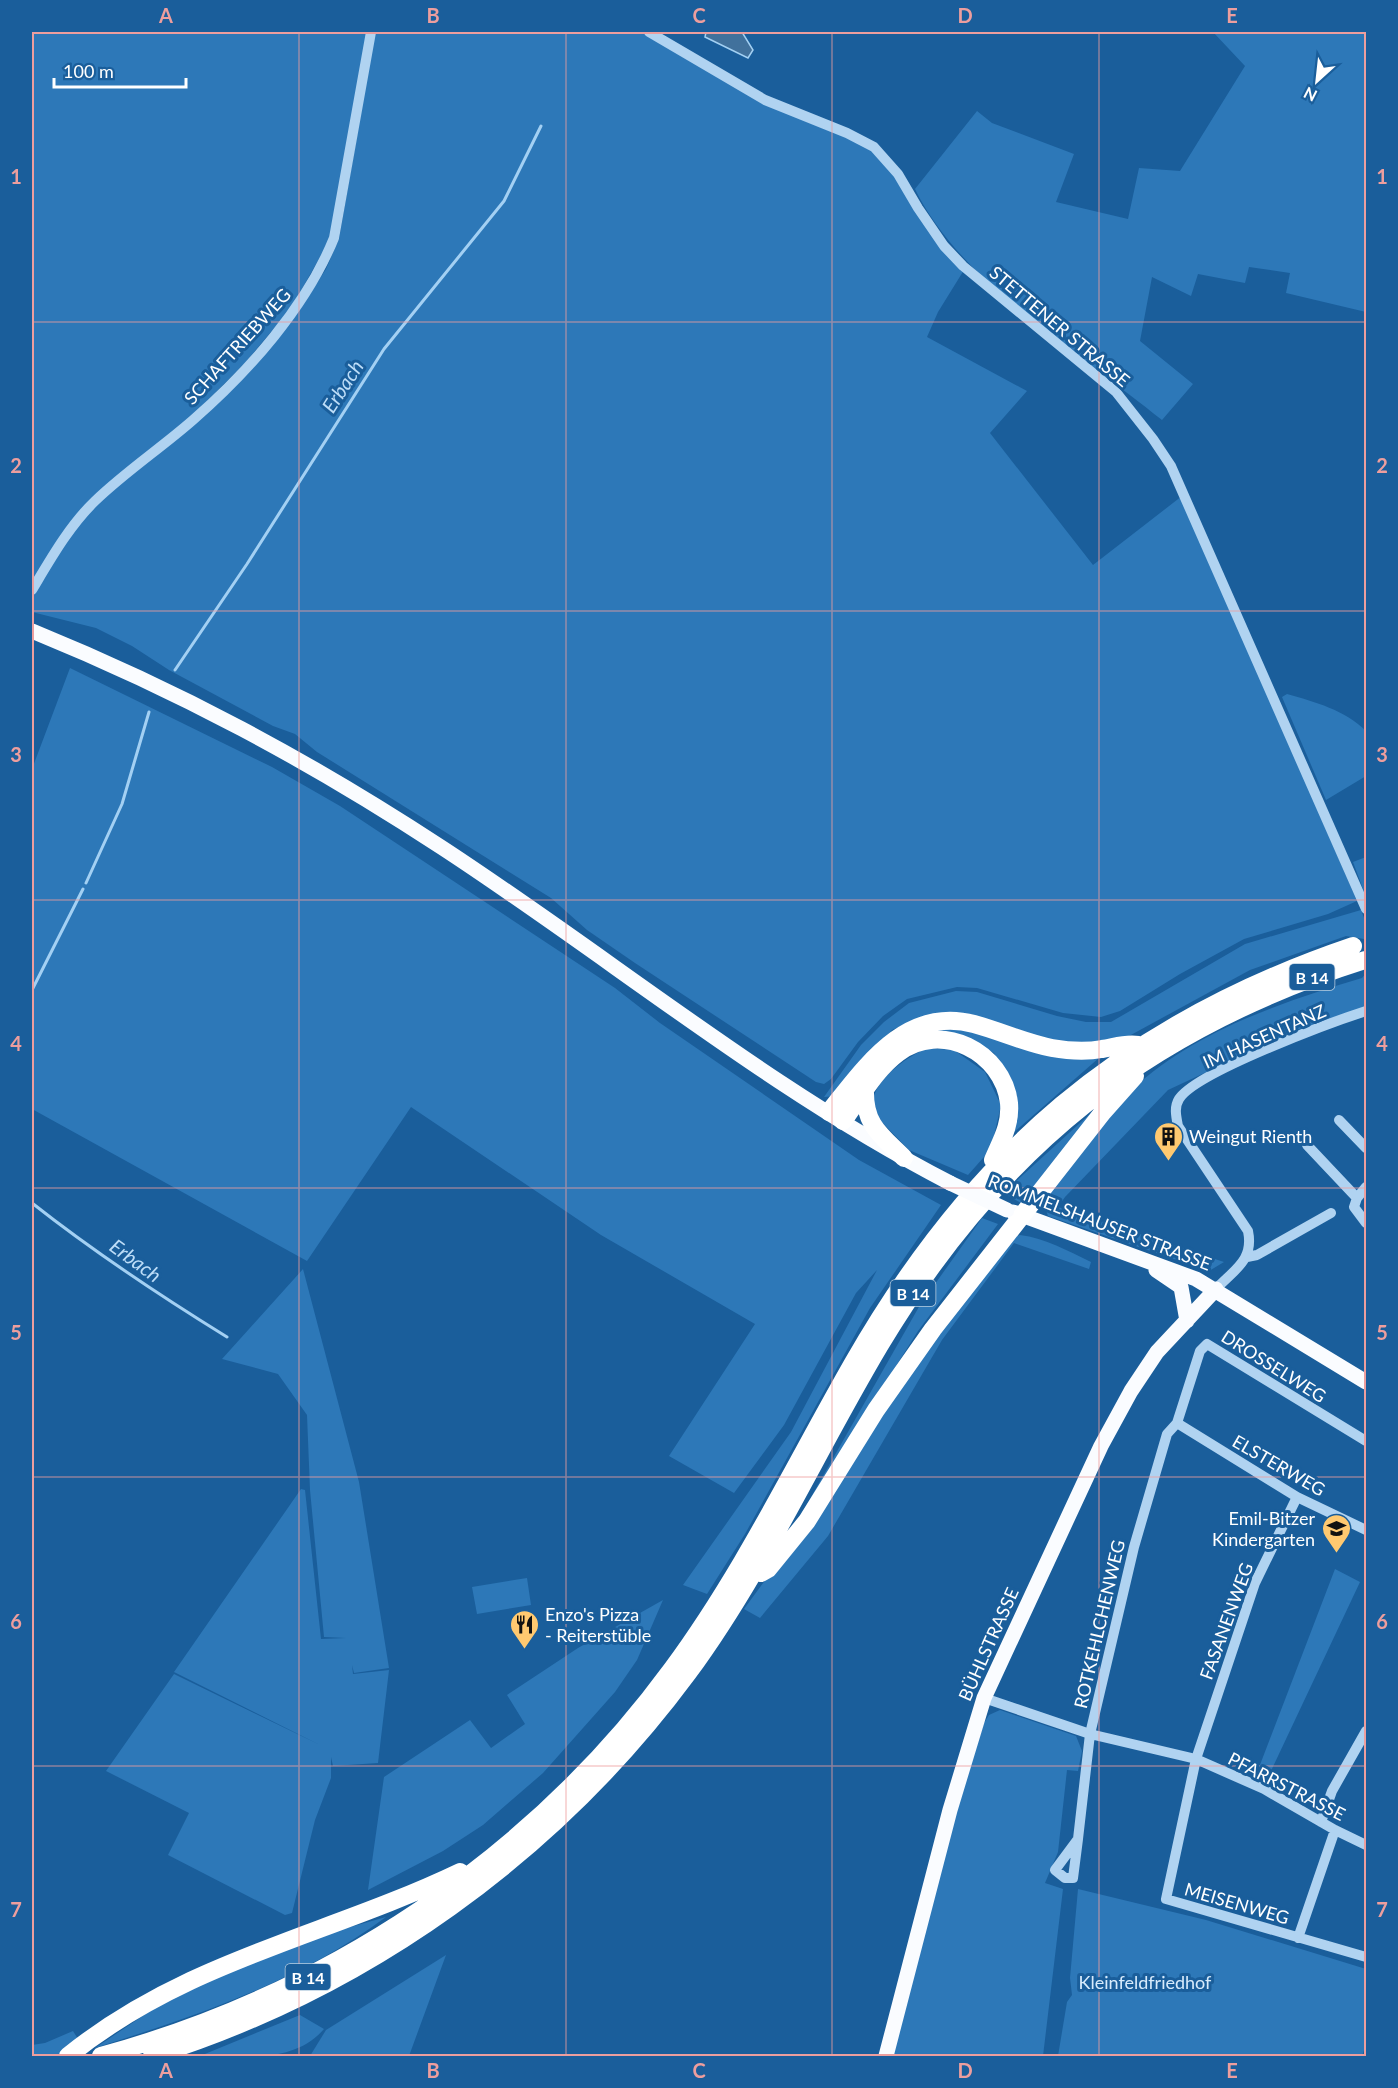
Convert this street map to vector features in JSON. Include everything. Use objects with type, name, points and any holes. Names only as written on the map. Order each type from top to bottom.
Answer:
[{"type":"highway","name":"B 14","points":[[101,2056],[205,2023],[304,1979],[396,1927],[494,1856],[545,1811],[596,1761],[643,1707],[686,1651],[750,1551],[852,1364],[889,1303],[937,1234],[988,1174],[1058,1106],[1252,984],[1359,953]]},
{"type":"highway","points":[[749,1580],[768,1569],[807,1521],[903,1370],[1015,1213],[1134,1078],[1142,1053],[1127,1044],[1078,1051],[1051,1048],[973,1023],[951,1020],[929,1022],[905,1032],[885,1045],[836,1117]]},
{"type":"highway","name":"B 14","points":[[836,1117],[865,1090],[879,1071],[898,1052],[914,1044],[932,1040],[948,1040],[967,1046],[982,1054],[1000,1077],[1009,1106],[1007,1128],[988,1174]]},
{"type":"highway","name":"B 14","points":[[152,2056],[223,2032],[302,1996],[396,1944],[464,1898],[529,1845],[585,1793],[645,1728],[688,1673],[749,1580],[879,1347],[945,1247],[991,1191],[1039,1143],[1142,1053]]},
{"type":"highway","points":[[865,1090],[866,1116],[878,1133],[904,1158]]},
{"type":"highway","points":[[68,2056],[152,2000],[214,1968],[392,1903],[494,1856]]},
{"type":"highway","points":[[186,2056],[208,2046],[223,2032]]},
{"type":"main road","name":"ROMMELSHAUSER STRASSE","points":[[32,631],[145,679],[212,711],[352,789],[443,848],[836,1117],[904,1158],[950,1183],[1015,1213],[1173,1269],[1216,1289],[1366,1382]]},
{"type":"main road","points":[[1107,1247],[1166,1275],[1181,1287],[1187,1321]]},
{"type":"main road","name":"BÜHLSTRASSE","points":[[886,2056],[950,1810],[984,1698],[1101,1446],[1147,1366],[1216,1289]]},
{"type":"street","name":"SCHAFTRIEBWEG","points":[[32,590],[64,538],[94,502],[195,418],[246,366],[295,311],[322,267],[334,238],[371,32]]},
{"type":"street","name":"STETTENER STRASSE","points":[[649,32],[765,100],[847,133],[874,147],[898,174],[930,227],[957,259],[1116,392],[1171,466],[1366,909]]},
{"type":"street","name":"IM HASENTANZ","points":[[1247,1257],[1251,1248],[1248,1231],[1178,1126],[1175,1112],[1179,1098],[1196,1084],[1225,1068],[1366,1011]]},
{"type":"street","points":[[1339,1120],[1366,1148]]},
{"type":"street","points":[[1307,1145],[1357,1198]]},
{"type":"street","points":[[1366,1187],[1357,1198],[1354,1207],[1366,1223]]},
{"type":"street","points":[[1216,1289],[1247,1257],[1257,1254],[1331,1213]]},
{"type":"street","name":"DROSSELWEG","points":[[1177,1423],[1200,1351],[1207,1344],[1366,1441]]},
{"type":"street","name":"ELSTERWEG","points":[[1177,1423],[1298,1497],[1366,1530]]},
{"type":"street","name":"ROTKEHLCHENWEG","points":[[1078,1839],[1055,1870],[1073,1882],[1078,1839],[1090,1734],[1149,1487],[1167,1434],[1177,1423]]},
{"type":"street","name":"FASANENWEG","points":[[1196,1760],[1255,1583],[1298,1497]]},
{"type":"street","name":"PFARRSTRASSE","points":[[984,1698],[1090,1734],[1196,1760],[1264,1789],[1366,1845]]},
{"type":"street","points":[[1321,1822],[1332,1791],[1366,1731]]},
{"type":"street","name":"MEISENWEG","points":[[1196,1760],[1166,1899],[1366,1957]]},
{"type":"street","points":[[1298,1938],[1335,1830]]},
{"type":"green space","points":[[32,32],[367,32],[332,236],[291,308],[244,364],[193,415],[93,499],[32,584]]},
{"type":"green space","points":[[375,32],[646,32],[681,56],[848,137],[882,156],[964,270],[938,312],[927,337],[1027,391],[990,433],[1093,565],[1182,496],[1357,901],[1328,914],[1244,939],[1180,974],[1120,1011],[1101,1017],[1063,1013],[977,988],[957,987],[907,999],[883,1016],[858,1042],[831,1079],[824,1084],[816,1082],[635,963],[587,930],[551,898],[317,752],[295,734],[273,726],[96,628],[32,612],[32,597],[67,540],[96,504],[197,421],[297,314],[326,269],[339,239]]},
{"type":"green space","points":[[1213,32],[1366,32],[1366,312],[1286,293],[1290,273],[1249,267],[1245,283],[1198,274],[1191,296],[1152,277],[1140,341],[1193,384],[1162,420],[1025,315],[992,286],[961,255],[935,223],[915,189],[977,111],[992,123],[1074,154],[1056,202],[1128,219],[1139,168],[1180,171],[1245,66]]},
{"type":"green space","points":[[70,668],[272,767],[340,806],[615,988],[660,1023],[859,1160],[941,1205],[870,1308],[745,1534],[707,1594],[683,1585],[791,1432],[877,1270],[856,1293],[784,1425],[734,1493],[669,1456],[755,1324],[601,1235],[411,1107],[307,1261],[32,1109],[32,769]]},
{"type":"green space","points":[[1287,694],[1339,712],[1366,731],[1366,776],[1326,800],[1282,697]]},
{"type":"green space","points":[[1366,857],[1366,897],[1353,862]]},
{"type":"green space","points":[[1361,910],[1366,923],[1366,949],[1364,939],[1346,936],[1250,970],[1129,1036],[1083,1046],[1040,1041],[971,1014],[925,1016],[892,1030],[835,1096],[824,1097],[861,1045],[884,1022],[909,1003],[956,991],[977,992],[1057,1016],[1086,1022],[1111,1022],[1245,944]]},
{"type":"green space","points":[[1366,973],[1366,1007],[1299,1029],[1168,1090],[1058,1207],[1224,1262],[1209,1271],[1048,1216],[1045,1207],[1046,1198],[1114,1108],[1149,1075],[1205,1038],[1235,1023],[1266,1010],[1362,978]]},
{"type":"green space","points":[[963,1027],[1100,1057],[1013,1133],[1014,1092],[994,1053],[963,1036],[922,1036],[923,1030]]},
{"type":"green space","points":[[926,1048],[954,1050],[985,1072],[1001,1105],[991,1149],[968,1175],[909,1150],[872,1112],[874,1095],[884,1079],[904,1061]]},
{"type":"green space","points":[[1102,1103],[1023,1204],[1003,1193]]},
{"type":"green space","points":[[982,1218],[998,1224],[918,1331],[789,1536],[920,1305]]},
{"type":"green space","points":[[1020,1235],[1065,1249],[1091,1262],[1089,1269],[1014,1243],[942,1340],[828,1536],[760,1618],[744,1609],[856,1456],[927,1348],[1013,1237]]},
{"type":"green space","points":[[303,1269],[359,1482],[389,1668],[354,1673],[352,1665],[353,1674],[389,1670],[378,1763],[333,1766],[331,1757],[331,1778],[315,1820],[292,1913],[285,1915],[168,1855],[189,1813],[106,1771],[174,1674],[320,1745],[174,1672],[301,1489],[305,1490],[321,1639],[346,1638],[324,1637],[310,1490],[307,1415],[278,1374],[222,1359]]},
{"type":"green space","points":[[1335,1569],[1360,1582],[1269,1775],[1258,1770]]},
{"type":"green space","points":[[527,1578],[531,1605],[477,1614],[472,1587]]},
{"type":"green space","points":[[663,1600],[637,1660],[615,1692],[543,1773],[483,1825],[443,1851],[368,1890],[384,1777],[470,1720],[491,1748],[525,1724],[507,1695],[578,1648]]},
{"type":"green space","points":[[1000,1710],[1076,1736],[1082,1751],[1078,1771],[1067,1770],[1058,1852],[1045,1883],[1063,1889],[1043,2056],[892,2056],[960,1799],[984,1723],[989,1715]]},
{"type":"green space","name":"Kleinfeldfriedhof","points":[[1078,1889],[1206,1920],[1366,1969],[1366,2044],[1362,2056],[1058,2056],[1067,2002],[1072,1995],[1070,1978]]},
{"type":"green space","points":[[386,1917],[353,1940],[283,1978],[209,2009],[95,2048],[174,1995],[304,1940]]},
{"type":"green space","points":[[446,1955],[409,2056],[310,2056],[326,2030]]},
{"type":"green space","points":[[300,2015],[324,2029],[312,2040],[298,2048],[266,2056],[200,2056]]},
{"type":"green space","points":[[73,2031],[78,2039],[58,2056],[32,2056],[32,2045],[45,2043]]},
{"type":"shaded area","points":[[706,32],[742,32],[753,50],[748,58],[705,37]]},
{"type":"waterway","name":"Erbach","points":[[175,670],[247,564],[384,349],[504,201],[541,126]]},
{"type":"waterway","name":"Erbach","points":[[86,883],[122,804],[149,712]]},
{"type":"waterway","name":"Erbach","points":[[32,990],[83,889]]},
{"type":"waterway","name":"Erbach","points":[[32,1203],[127,1273],[227,1337]]},
{"type":"place","name":"Weingut Rienth","points":[[1168,1162]]},
{"type":"place","name":"Emil-Bitzer Kindergarten","points":[[1336,1554]]},
{"type":"place","name":"Enzo's Pizza - Reiterstüble","points":[[524,1650]]}]
